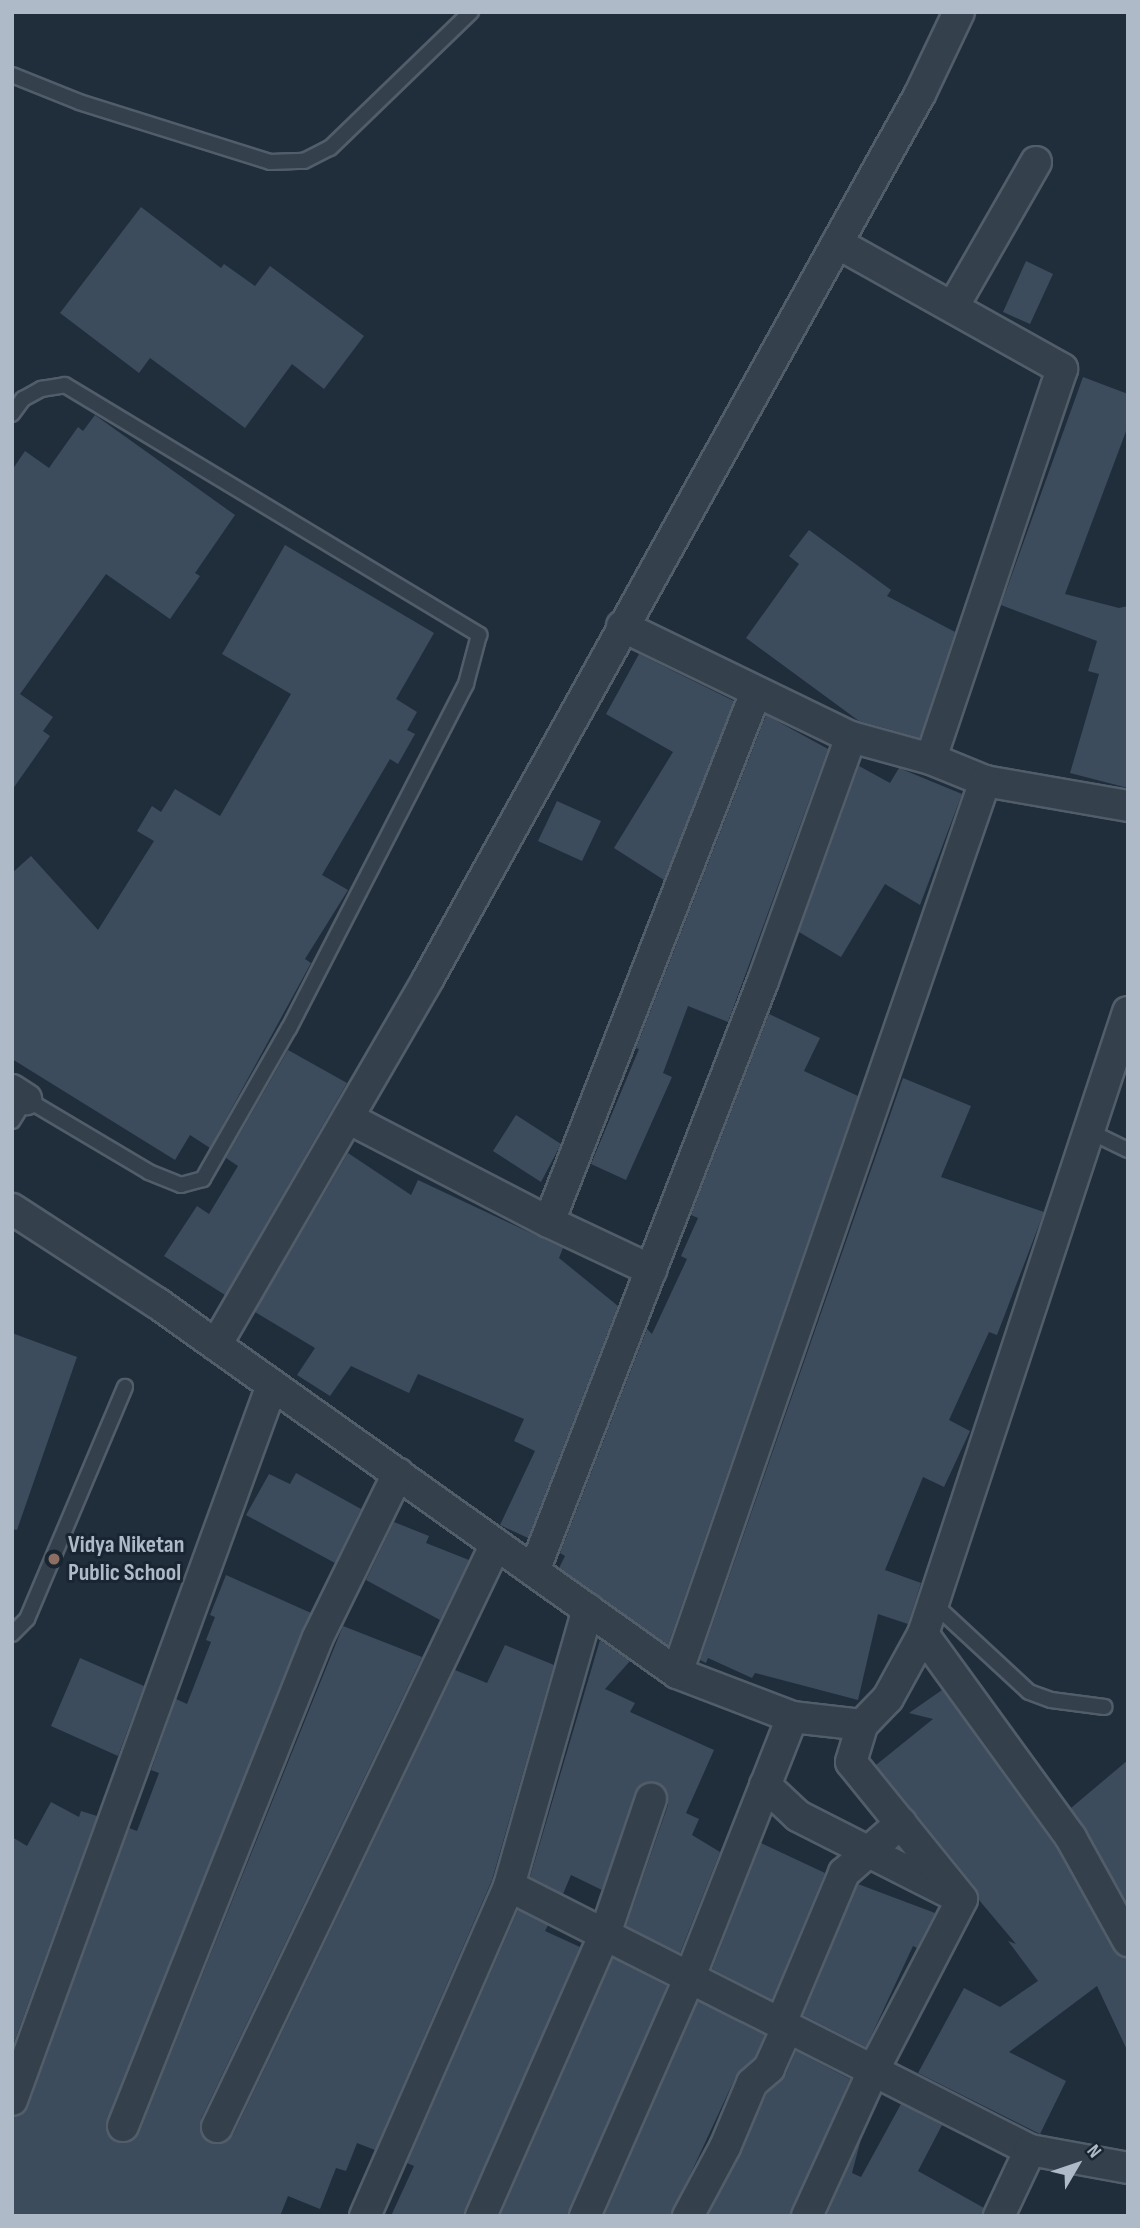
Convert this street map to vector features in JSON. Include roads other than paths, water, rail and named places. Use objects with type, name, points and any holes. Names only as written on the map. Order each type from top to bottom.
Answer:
[{"type":"street","points":[[216,1345],[348,1118],[837,243],[920,94],[959,12]]},
{"type":"street","points":[[953,307],[1037,162]]},
{"type":"street","points":[[837,243],[1062,369],[931,759]]},
{"type":"street","points":[[622,626],[851,737],[931,759],[985,781],[1128,806]]},
{"type":"street","points":[[549,1223],[756,692]]},
{"type":"street","points":[[534,1571],[764,981],[851,737]]},
{"type":"street","points":[[677,1672],[985,781]]},
{"type":"street","points":[[962,1899],[851,1762],[862,1725],[888,1698],[923,1634],[1128,1012]]},
{"type":"street","points":[[348,1118],[549,1223],[651,1270]]},
{"type":"street","points":[[12,1209],[216,1345],[677,1672],[792,1717],[862,1725]]},
{"type":"street","points":[[12,2100],[272,1385]]},
{"type":"street","points":[[123,2126],[318,1637],[398,1474]]},
{"type":"street","points":[[217,2127],[496,1544]]},
{"type":"street","points":[[365,2216],[509,1885],[588,1609]]},
{"type":"street","points":[[923,1634],[1071,1838],[1128,1941]]},
{"type":"street","points":[[585,2216],[691,1974],[792,1717]]},
{"type":"street","points":[[765,1785],[798,1816],[866,1854],[962,1899]]},
{"type":"street","points":[[481,2216],[606,1934],[651,1799]]},
{"type":"street","points":[[688,2216],[725,2147],[752,2082],[769,2068],[844,1873],[901,1823]]},
{"type":"street","points":[[509,1885],[691,1974],[1030,2150],[1128,2168]]},
{"type":"street","points":[[807,2216],[874,2069],[962,1899]]},
{"type":"street","points":[[999,2216],[1030,2150]]},
{"type":"lane","points":[[12,75],[79,102],[270,162],[304,161],[330,148],[471,12]]},
{"type":"lane","points":[[12,414],[23,399],[41,389],[65,385],[479,635],[466,684],[289,1028],[203,1179],[181,1185],[149,1172],[17,1103]]},
{"type":"lane","points":[[1089,1131],[1128,1150]]},
{"type":"lane","points":[[12,1633],[27,1619],[125,1387]]},
{"type":"lane","points":[[934,1604],[1029,1692],[1051,1700],[1105,1707]]},
{"type":"place","name":"Vidya Niketan Public School","points":[[54,1559]]}]
